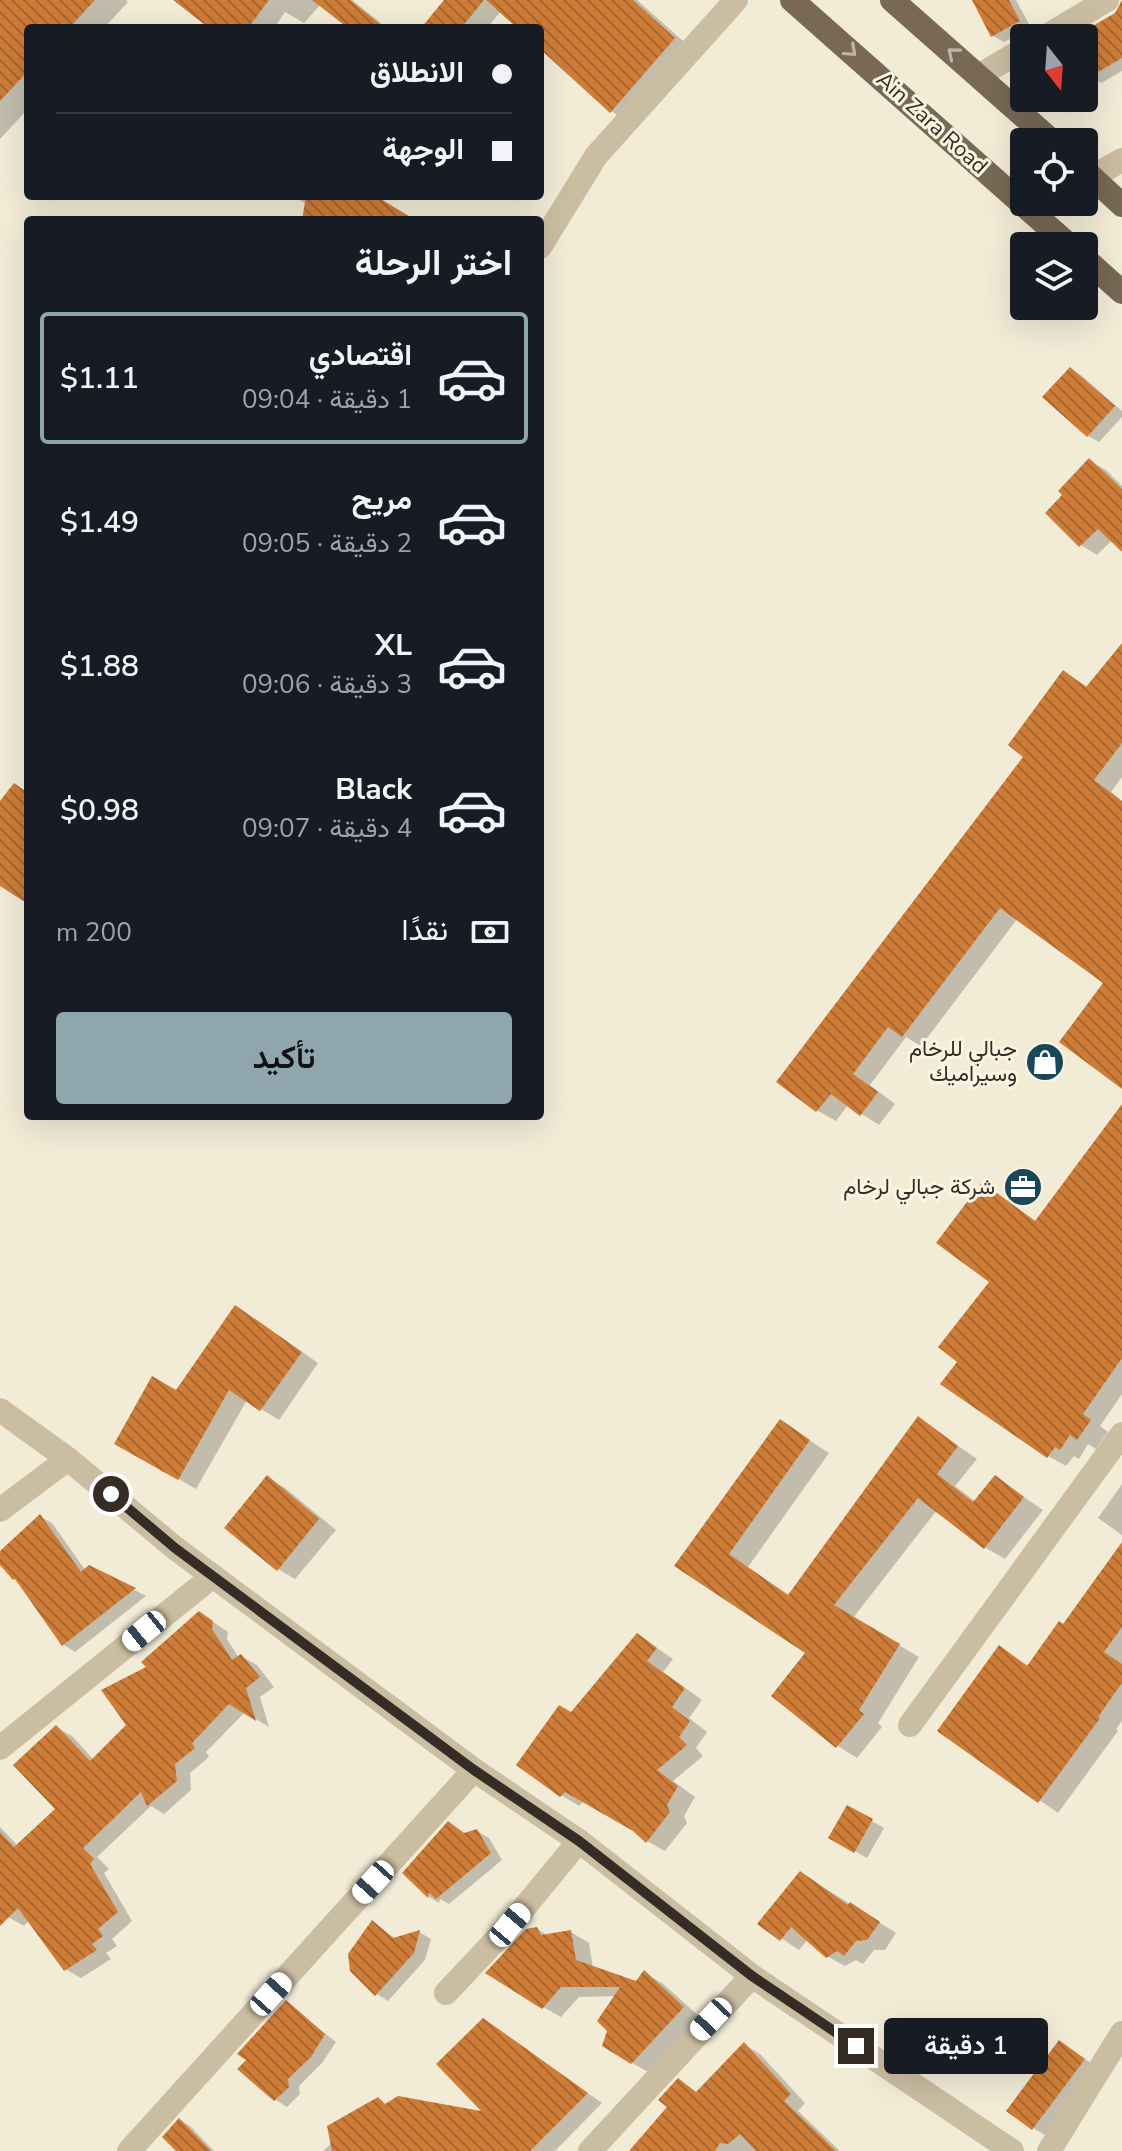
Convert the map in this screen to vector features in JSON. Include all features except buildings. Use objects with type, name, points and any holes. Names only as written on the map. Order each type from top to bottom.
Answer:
[{"type":"main road","name":"Ain Zara Road","points":[[792,0],[1054,232]]},
{"type":"main road","points":[[892,0],[1038,128]]},
{"type":"main road","points":[[1098,183],[1122,205]]},
{"type":"main road","points":[[1098,271],[1122,292]]},
{"type":"street","points":[[544,240],[596,156],[736,0]]},
{"type":"street","points":[[1067,24],[1107,0]]},
{"type":"street","points":[[980,75],[1010,57]]},
{"type":"street","points":[[1098,170],[1122,160]]},
{"type":"street","points":[[0,1410],[68,1459],[213,1576],[474,1770],[579,1841],[752,1976],[1012,2151]]},
{"type":"street","points":[[910,1725],[1122,1434]]},
{"type":"street","points":[[0,1510],[68,1459]]},
{"type":"street","points":[[0,1748],[213,1576]]},
{"type":"street","points":[[129,2151],[474,1770]]},
{"type":"street","points":[[446,1993],[510,1925],[579,1841]]},
{"type":"street","points":[[590,2151],[752,1976]]},
{"type":"street","points":[[1049,2151],[1122,2033]]},
{"type":"place","name":"جبالي للرخام وسيراميك","points":[[1045,1062]]},
{"type":"place","name":"شركة جبالي لرخام","points":[[1023,1187]]},
{"type":"route","points":[[111,1494],[175,1548],[474,1770],[579,1841],[752,1976],[856,2046]]}]
